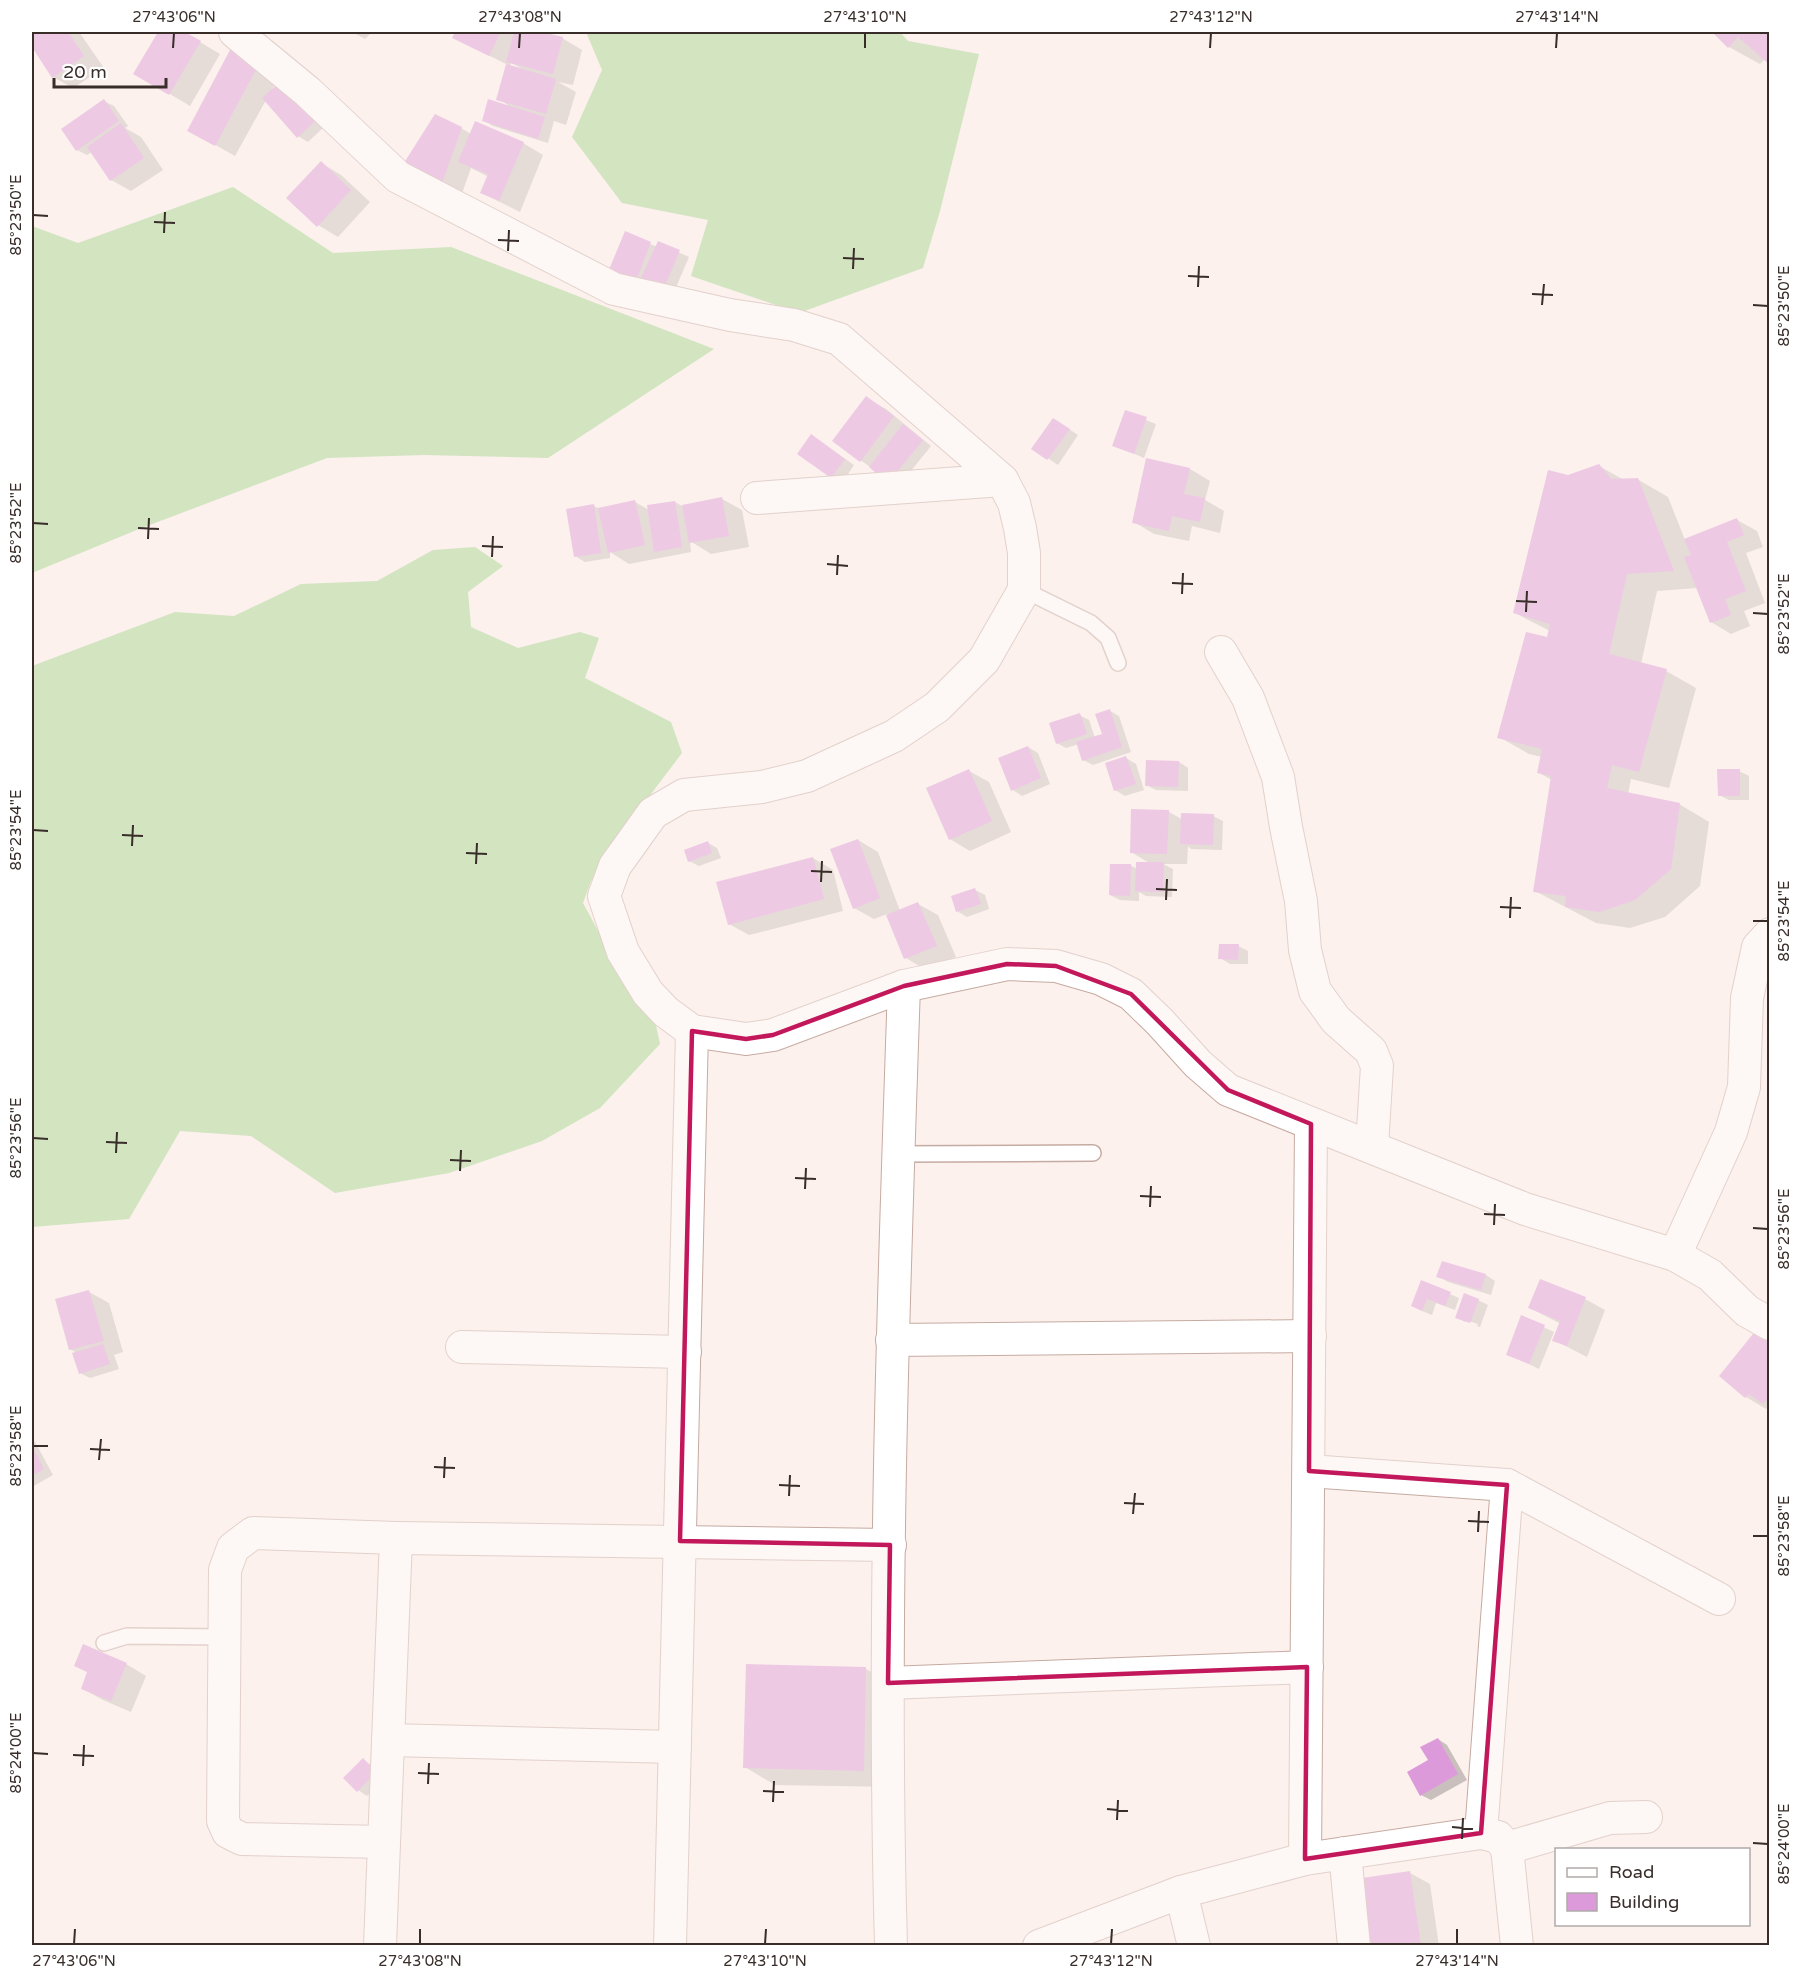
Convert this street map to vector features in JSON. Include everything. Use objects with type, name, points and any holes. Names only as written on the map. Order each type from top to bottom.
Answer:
[{"type":"street","points":[[235,32],[308,92],[398,177],[614,289],[730,315],[794,325],[839,339],[1002,480],[1014,503],[1024,553],[1024,590],[984,660],[938,706],[894,736],[807,776],[762,787],[684,795],[653,813],[615,866],[604,896],[623,952],[648,993],[666,1012],[692,1031],[746,1039],[773,1035],[904,986],[1007,964],[1056,966],[1101,979],[1131,994],[1198,1064],[1228,1090],[1525,1209],[1675,1255],[1710,1275],[1747,1311],[1770,1324]]},
{"type":"street","points":[[757,498],[1002,480]]},
{"type":"street","points":[[1221,652],[1248,699],[1278,777],[1301,901],[1305,950],[1315,991],[1336,1020],[1371,1051],[1377,1066],[1372,1146]]},
{"type":"street","points":[[1675,1255],[1731,1132],[1744,1087],[1746,998],[1758,947],[1770,933]]},
{"type":"street","points":[[891,1946],[888,1683],[892,1340],[904,986]]},
{"type":"street","points":[[670,1946],[692,1031]]},
{"type":"street","points":[[1305,1858],[1311,1124]]},
{"type":"street","points":[[892,1340],[1310,1336]]},
{"type":"street","points":[[462,1347],[685,1352]]},
{"type":"street","points":[[1309,1471],[1507,1485],[1719,1599]]},
{"type":"street","points":[[1507,1485],[1494,1840],[1517,1946]]},
{"type":"street","points":[[384,1842],[242,1839],[228,1832],[223,1821],[225,1570],[233,1548],[253,1533],[396,1538],[890,1545]]},
{"type":"street","points":[[380,1946],[396,1538]]},
{"type":"street","points":[[888,1683],[1307,1666]]},
{"type":"street","points":[[388,1740],[675,1747]]},
{"type":"street","points":[[1039,1946],[1181,1892],[1305,1858],[1494,1840],[1610,1818],[1646,1817]]},
{"type":"street","points":[[1345,1853],[1354,1946]]},
{"type":"street","points":[[1181,1892],[1194,1946]]},
{"type":"lane","points":[[1024,590],[1090,623],[1108,638],[1118,663]]},
{"type":"lane","points":[[898,1154],[1093,1153]]},
{"type":"lane","points":[[104,1643],[127,1636],[224,1637]]},
{"type":"highlighted area","points":[[1007,964],[1056,966],[1131,994],[1228,1090],[1311,1124],[1309,1471],[1507,1485],[1481,1833],[1305,1859],[1307,1667],[888,1683],[890,1545],[680,1541],[692,1031],[746,1039],[773,1035],[904,986]]},
{"type":"green space","points":[[586,32],[900,32],[908,41],[979,54],[940,211],[923,268],[799,313],[691,276],[708,220],[622,203],[572,137],[602,70]]},
{"type":"green space","points":[[233,187],[333,253],[451,247],[714,349],[548,458],[424,455],[327,458],[139,529],[32,573],[32,226],[78,243]]},
{"type":"green space","points":[[475,547],[503,566],[468,592],[471,627],[518,648],[580,632],[599,638],[585,678],[671,722],[682,753],[591,881],[583,903],[603,940],[655,1021],[660,1044],[600,1108],[542,1141],[449,1173],[335,1193],[251,1136],[180,1131],[129,1219],[32,1227],[32,666],[175,612],[234,616],[301,584],[377,581],[433,550]]},
{"type":"building","points":[[32,32],[68,32],[84,56],[52,78],[32,47]]},
{"type":"building","points":[[158,32],[185,32],[201,41],[169,95],[133,74]]},
{"type":"building","points":[[455,32],[501,32],[489,56],[452,38]]},
{"type":"building","points":[[514,32],[542,32],[563,37],[553,74],[506,62]]},
{"type":"building","points":[[1712,32],[1770,32],[1770,65],[1738,37],[1728,48]]},
{"type":"building","points":[[231,48],[259,64],[215,146],[187,131]]},
{"type":"building","points":[[506,64],[556,79],[546,114],[496,100]]},
{"type":"building","points":[[281,81],[316,120],[297,138],[262,98]]},
{"type":"building","points":[[104,99],[119,121],[76,151],[61,129]]},
{"type":"building","points":[[488,99],[545,117],[538,139],[482,121]]},
{"type":"building","points":[[435,114],[462,127],[441,186],[402,166]]},
{"type":"building","points":[[475,121],[524,142],[499,201],[480,193],[488,174],[458,162]]},
{"type":"building","points":[[121,123],[144,158],[110,181],[87,147]]},
{"type":"building","points":[[321,161],[351,190],[317,227],[286,198]]},
{"type":"building","points":[[625,231],[651,242],[633,288],[606,277]]},
{"type":"building","points":[[658,241],[680,250],[664,288],[641,278]]},
{"type":"building","points":[[866,396],[894,416],[860,462],[832,441]]},
{"type":"building","points":[[1125,410],[1147,417],[1134,454],[1112,446]]},
{"type":"building","points":[[1053,418],[1070,429],[1047,460],[1031,449]]},
{"type":"building","points":[[903,424],[923,440],[888,483],[869,467]]},
{"type":"building","points":[[811,434],[845,459],[831,478],[797,454]]},
{"type":"building","points":[[1146,458],[1190,468],[1184,494],[1205,498],[1200,522],[1172,516],[1169,531],[1132,523]]},
{"type":"building","points":[[1599,464],[1611,479],[1638,478],[1674,571],[1627,574],[1609,654],[1667,669],[1639,772],[1612,765],[1607,788],[1680,803],[1671,869],[1635,900],[1599,912],[1565,907],[1566,896],[1533,892],[1551,776],[1537,773],[1542,749],[1497,738],[1526,632],[1547,637],[1550,624],[1513,613],[1548,470],[1568,475]]},
{"type":"building","points":[[722,497],[729,536],[689,543],[682,505]]},
{"type":"building","points":[[635,500],[645,545],[608,553],[598,508]]},
{"type":"building","points":[[675,501],[682,547],[654,552],[647,505]]},
{"type":"building","points":[[594,504],[601,553],[574,557],[566,509]]},
{"type":"building","points":[[1737,518],[1744,535],[1727,542],[1746,591],[1725,599],[1731,615],[1710,623],[1684,557],[1691,555],[1684,539]]},
{"type":"building","points":[[1110,709],[1122,747],[1082,761],[1076,742],[1102,734],[1095,714]]},
{"type":"building","points":[[1080,713],[1087,734],[1056,744],[1049,723]]},
{"type":"building","points":[[1028,746],[1041,778],[1011,791],[998,758]]},
{"type":"building","points":[[1126,756],[1136,784],[1114,791],[1105,763]]},
{"type":"building","points":[[1146,760],[1179,761],[1178,787],[1145,786]]},
{"type":"building","points":[[969,769],[992,821],[949,840],[926,788]]},
{"type":"building","points":[[1717,769],[1740,769],[1740,796],[1718,796]]},
{"type":"building","points":[[1131,809],[1169,810],[1167,854],[1130,853]]},
{"type":"building","points":[[1181,813],[1214,814],[1213,845],[1180,844]]},
{"type":"building","points":[[858,839],[880,898],[853,909],[830,849]]},
{"type":"building","points":[[708,841],[712,853],[688,862],[684,850]]},
{"type":"building","points":[[813,857],[824,899],[728,925],[716,882]]},
{"type":"building","points":[[1136,862],[1164,862],[1163,892],[1135,891]]},
{"type":"building","points":[[1110,864],[1131,864],[1130,896],[1109,895]]},
{"type":"building","points":[[975,888],[981,904],[956,912],[951,896]]},
{"type":"building","points":[[918,902],[937,946],[904,959],[886,915]]},
{"type":"building","points":[[1219,944],[1239,944],[1238,960],[1218,959]]},
{"type":"building","points":[[1442,1261],[1486,1274],[1481,1290],[1436,1277]]},
{"type":"building","points":[[1540,1279],[1586,1297],[1567,1346],[1552,1341],[1560,1321],[1528,1308]]},
{"type":"building","points":[[1421,1280],[1451,1292],[1445,1306],[1427,1299],[1422,1311],[1411,1306]]},
{"type":"building","points":[[89,1290],[104,1341],[69,1350],[55,1299]]},
{"type":"building","points":[[1464,1293],[1479,1299],[1470,1323],[1455,1318]]},
{"type":"building","points":[[1521,1315],[1545,1325],[1529,1364],[1506,1355]]},
{"type":"building","points":[[1757,1329],[1770,1339],[1770,1396],[1763,1404],[1749,1394],[1745,1398],[1719,1376]]},
{"type":"building","points":[[103,1344],[110,1364],[79,1374],[72,1353]]},
{"type":"building","points":[[32,1446],[44,1469],[32,1476]]},
{"type":"building","points":[[83,1644],[127,1663],[111,1701],[81,1689],[87,1672],[74,1666]]},
{"type":"building","points":[[746,1664],[866,1667],[864,1771],[743,1768]]},
{"type":"building","points":[[1438,1738],[1458,1774],[1420,1796],[1407,1772],[1428,1760],[1420,1747]]},
{"type":"building","points":[[363,1758],[376,1772],[357,1792],[343,1778]]},
{"type":"building","points":[[1410,1871],[1421,1946],[1371,1946],[1362,1878]]}]
